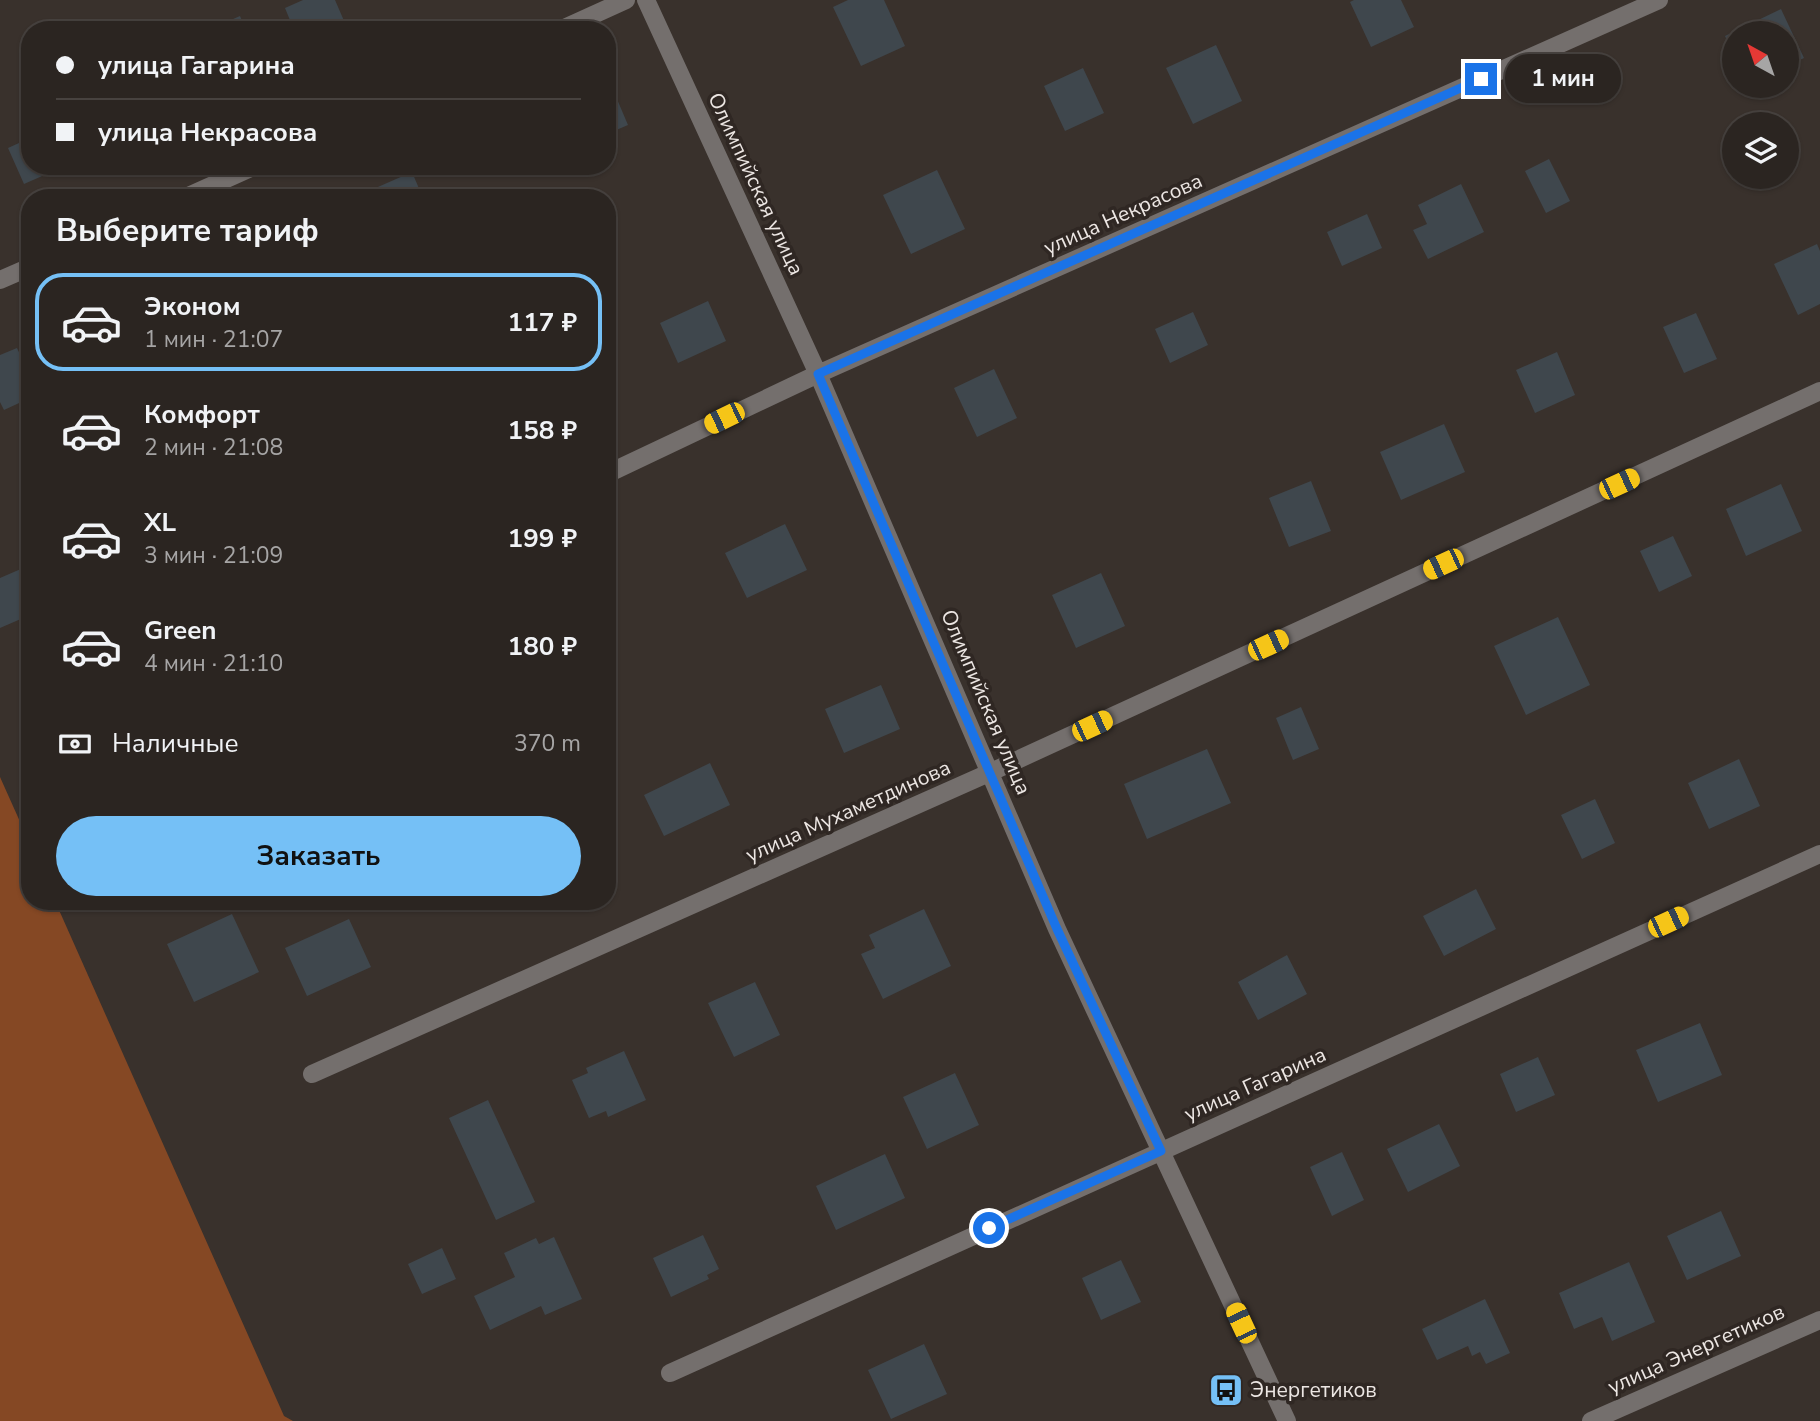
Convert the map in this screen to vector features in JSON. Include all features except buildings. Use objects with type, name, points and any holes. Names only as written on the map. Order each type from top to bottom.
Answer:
[{"type":"street","points":[[579,21],[626,0]]},
{"type":"street","name":"Олимпийская улица","points":[[646,0],[818,374],[1057,929],[1287,1421]]},
{"type":"street","name":"улица Некрасова","points":[[616,470],[818,374],[1659,0]]},
{"type":"street","points":[[204,189],[235,175]]},
{"type":"street","points":[[0,280],[21,271]]},
{"type":"street","name":"улица Мухаметдинова","points":[[312,1074],[991,772],[1820,391]]},
{"type":"street","name":"улица Гагарина","points":[[670,1373],[1820,854]]},
{"type":"street","name":"улица Энергетиков","points":[[1591,1421],[1820,1320]]},
{"type":"shaded area","points":[[0,777],[21,824],[21,910],[59,910],[284,1416],[293,1421],[0,1421]]},
{"type":"place","name":"Энергетиков","points":[[1226,1390]]},
{"type":"route","points":[[989,1228],[1161,1151],[1057,929],[818,374],[1481,79]]}]
